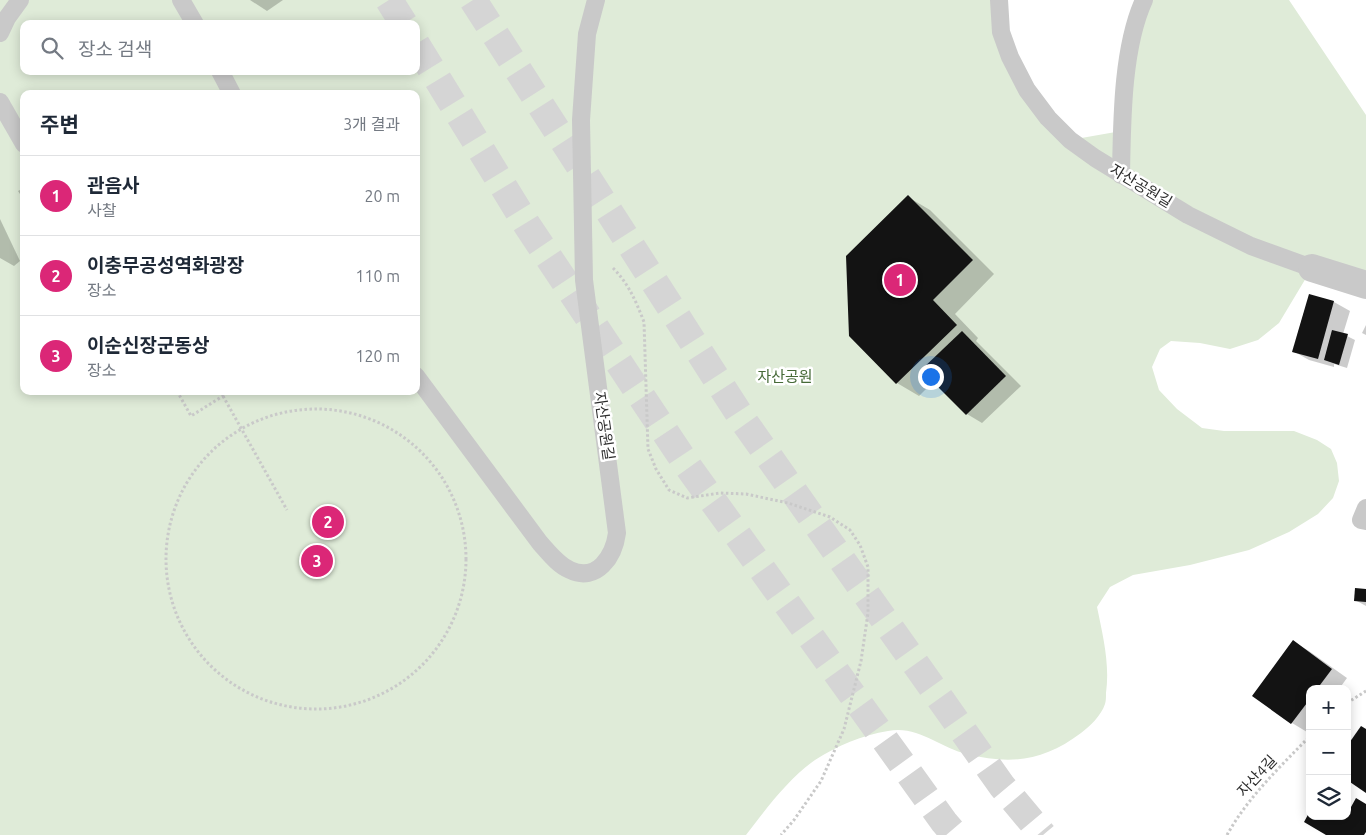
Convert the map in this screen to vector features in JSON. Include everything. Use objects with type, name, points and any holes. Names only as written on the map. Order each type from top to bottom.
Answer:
[{"type":"street","name":"자산공원길","points":[[1312,268],[1366,285]]},
{"type":"lane","points":[[0,33],[7,18],[20,0]]},
{"type":"lane","points":[[181,0],[193,20]]},
{"type":"lane","name":"자산공원길","points":[[420,381],[540,543],[554,559],[568,570],[578,573],[590,572],[602,566],[615,546],[617,533],[584,280],[581,120],[587,34],[596,0]]},
{"type":"lane","name":"자산공원길","points":[[999,0],[1001,32],[1010,56],[1027,90],[1048,118],[1070,140],[1121,175],[1188,215],[1251,246],[1312,268]]},
{"type":"lane","points":[[1121,175],[1127,74],[1138,15],[1144,0]]},
{"type":"lane","points":[[222,75],[230,90]]},
{"type":"lane","points":[[0,102],[20,137]]},
{"type":"lane","points":[[1366,508],[1362,520],[1366,521]]},
{"type":"path","points":[[584,238],[624,279],[637,302],[644,322],[648,449],[656,469],[669,490],[687,498],[720,493],[746,494],[788,503],[830,516],[850,530],[860,545],[868,567],[868,613],[861,661],[844,729],[821,781],[794,820],[781,835]]},
{"type":"path","points":[[179,395],[191,416],[223,396],[287,510]]},
{"type":"path","points":[[336,409],[384,423],[424,452],[453,493],[467,541],[465,591],[446,637],[414,676],[370,701],[321,711],[280,706],[271,704],[226,682],[192,647],[170,602],[165,552],[175,503],[201,461],[241,428],[286,411],[336,409]]},
{"type":"path","points":[[1351,700],[1366,691]]},
{"type":"path","name":"자산4길","points":[[1226,835],[1248,801],[1306,740]]},
{"type":"green space","name":"자산공원","points":[[0,0],[999,0],[1010,57],[1070,140],[1127,130],[1137,48],[1151,0],[1289,0],[1366,115],[1366,271],[1318,258],[1279,323],[1258,340],[1230,349],[1200,343],[1171,341],[1160,349],[1152,367],[1159,390],[1177,409],[1202,428],[1224,431],[1294,431],[1317,440],[1331,449],[1337,463],[1339,481],[1333,498],[1318,514],[1289,532],[1249,550],[1190,565],[1133,575],[1110,587],[1097,607],[1104,639],[1107,671],[1105,704],[1098,717],[1088,727],[1054,750],[1027,758],[1013,760],[998,759],[957,751],[909,731],[888,731],[869,735],[832,750],[805,767],[778,795],[746,835],[0,835]]},
{"type":"building","points":[[908,195],[973,260],[933,300],[957,325],[896,384],[849,336],[846,256]]},
{"type":"building","points":[[1309,294],[1334,301],[1318,359],[1292,352]]},
{"type":"building","points":[[1332,330],[1348,334],[1339,365],[1324,360]]},
{"type":"building","points":[[962,331],[1006,376],[966,415],[921,370]]},
{"type":"building","points":[[1355,588],[1366,589],[1366,602],[1354,601]]},
{"type":"building","points":[[1293,640],[1332,669],[1320,685],[1306,685],[1306,704],[1291,724],[1252,696]]},
{"type":"building","points":[[1361,726],[1366,729],[1366,793],[1351,783],[1351,740]]},
{"type":"building","points":[[1356,798],[1366,804],[1366,832],[1364,835],[1326,835],[1304,822],[1306,818],[1306,820],[1351,820],[1351,807]]},
{"type":"tunnel","points":[[389,0],[402,20]]},
{"type":"tunnel","points":[[473,0],[745,423],[1002,786],[1043,835]]},
{"type":"tunnel","points":[[420,51],[527,225],[687,465],[955,835]]},
{"type":"place","name":"관음사","points":[[900,280]]},
{"type":"place","name":"이충무공성역화광장","points":[[328,522]]},
{"type":"place","name":"이순신장군동상","points":[[317,561]]}]
